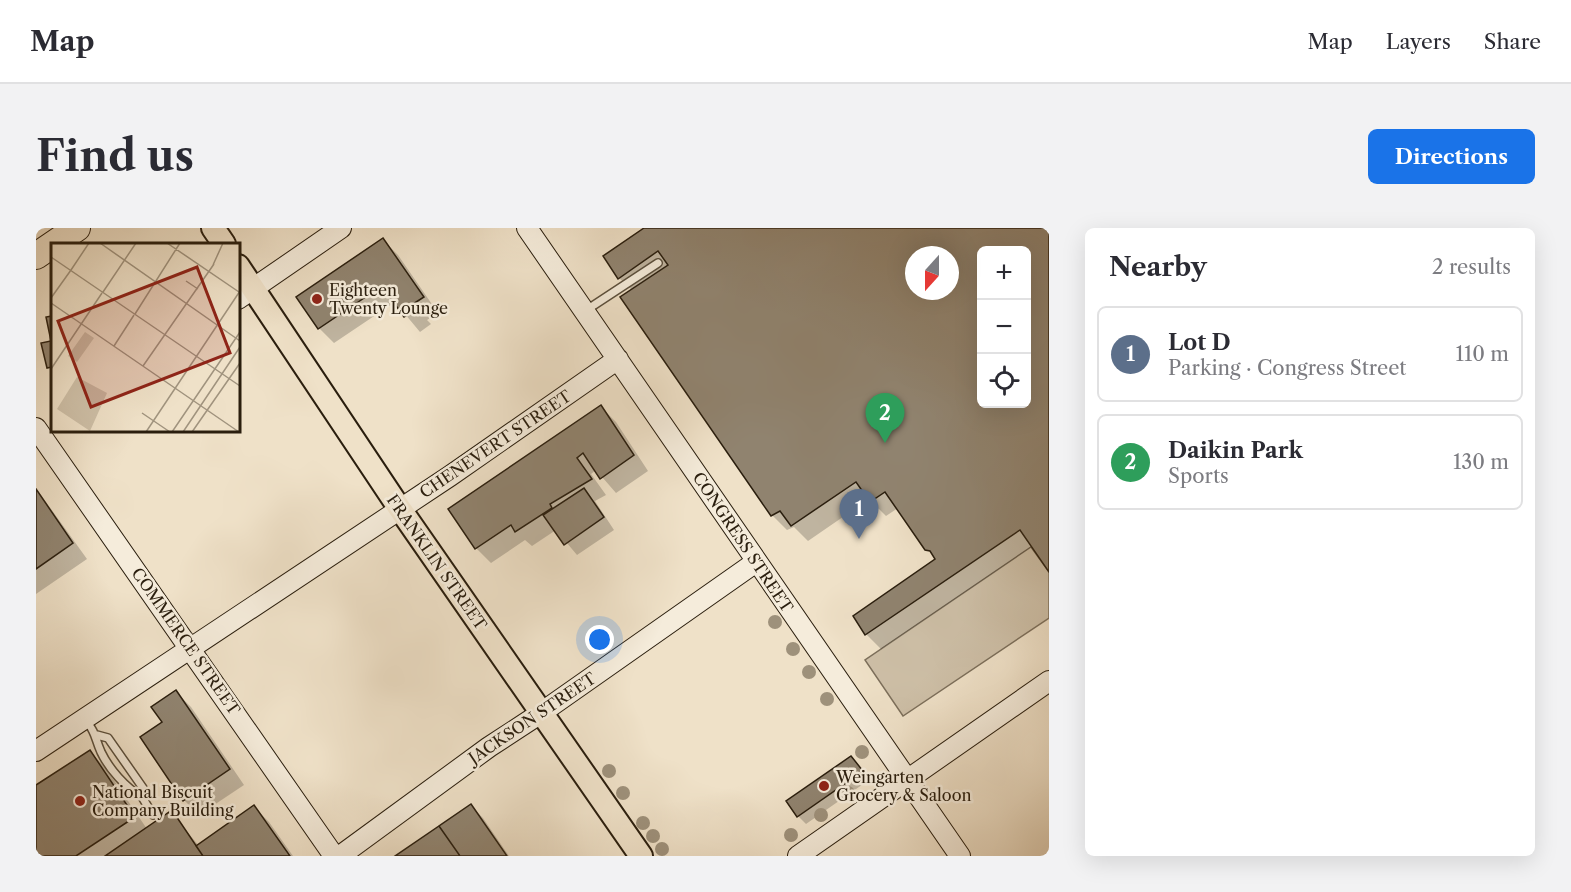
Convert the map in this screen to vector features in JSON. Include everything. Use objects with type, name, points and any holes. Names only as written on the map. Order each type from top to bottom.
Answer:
[{"type":"highway","points":[[55,243],[76,228]]},
{"type":"highway","points":[[36,256],[51,246]]},
{"type":"main road","points":[[213,228],[223,243]]},
{"type":"main road","name":"FRANKLIN STREET","points":[[240,273],[246,293],[301,363],[641,856]]},
{"type":"street","points":[[246,293],[341,228]]},
{"type":"street","name":"CONGRESS STREET","points":[[527,228],[960,856]]},
{"type":"street","name":"CHENEVERT STREET","points":[[36,751],[83,717],[400,508],[618,359]]},
{"type":"street","name":"COMMERCE STREET","points":[[41,433],[334,856]]},
{"type":"street","name":"JACKSON STREET","points":[[340,856],[489,747],[756,562]]},
{"type":"street","points":[[798,856],[1049,681]]},
{"type":"lane","points":[[585,312],[658,263]]},
{"type":"lane","points":[[83,717],[97,735],[101,753],[126,785],[142,797],[153,815]]},
{"type":"lane","points":[[97,735],[108,738],[143,788],[142,797]]},
{"type":"shaded area","points":[[1031,547],[1049,572],[1049,618],[903,716],[865,660]]},
{"type":"building","points":[[644,228],[1049,228],[1049,572],[1020,530],[865,635],[853,616],[935,559],[930,551],[925,550],[885,492],[870,502],[856,482],[791,526],[780,511],[771,516],[620,297],[668,265],[658,251],[618,279],[603,256]]},
{"type":"building","points":[[383,238],[424,297],[413,304],[417,309],[404,317],[382,286],[318,329],[296,297]]},
{"type":"building","points":[[51,316],[51,341],[46,317]]},
{"type":"building","points":[[51,341],[51,367],[47,368],[41,343]]},
{"type":"building","points":[[601,405],[634,455],[600,479],[583,453],[577,458],[592,479],[550,504],[552,508],[515,532],[511,525],[475,549],[448,509]]},
{"type":"building","points":[[584,488],[604,517],[564,545],[543,515]]},
{"type":"building","points":[[36,489],[73,543],[36,569]]},
{"type":"building","points":[[176,690],[230,769],[183,801],[140,737],[162,722],[151,707]]},
{"type":"building","name":"National Biscuit Company Building","points":[[90,750],[135,817],[76,856],[39,856],[36,852],[36,785]]},
{"type":"building","name":"Weingarten Grocery & Saloon","points":[[851,756],[863,771],[797,817],[786,801]]},
{"type":"building","points":[[471,804],[507,856],[460,856],[439,826]]},
{"type":"building","points":[[254,805],[290,856],[203,856],[196,846]]},
{"type":"building","points":[[172,810],[203,856],[105,856]]},
{"type":"building","points":[[439,826],[460,856],[395,856]]},
{"type":"place","name":"Eighteen Twenty Lounge","points":[[317,299]]},
{"type":"place","name":"Daikin Park","points":[[885,443]]},
{"type":"place","name":"Lot D","points":[[859,539]]},
{"type":"place","name":"Weingarten Grocery & Saloon","points":[[824,786]]},
{"type":"place","name":"National Biscuit Company Building","points":[[80,801]]}]
